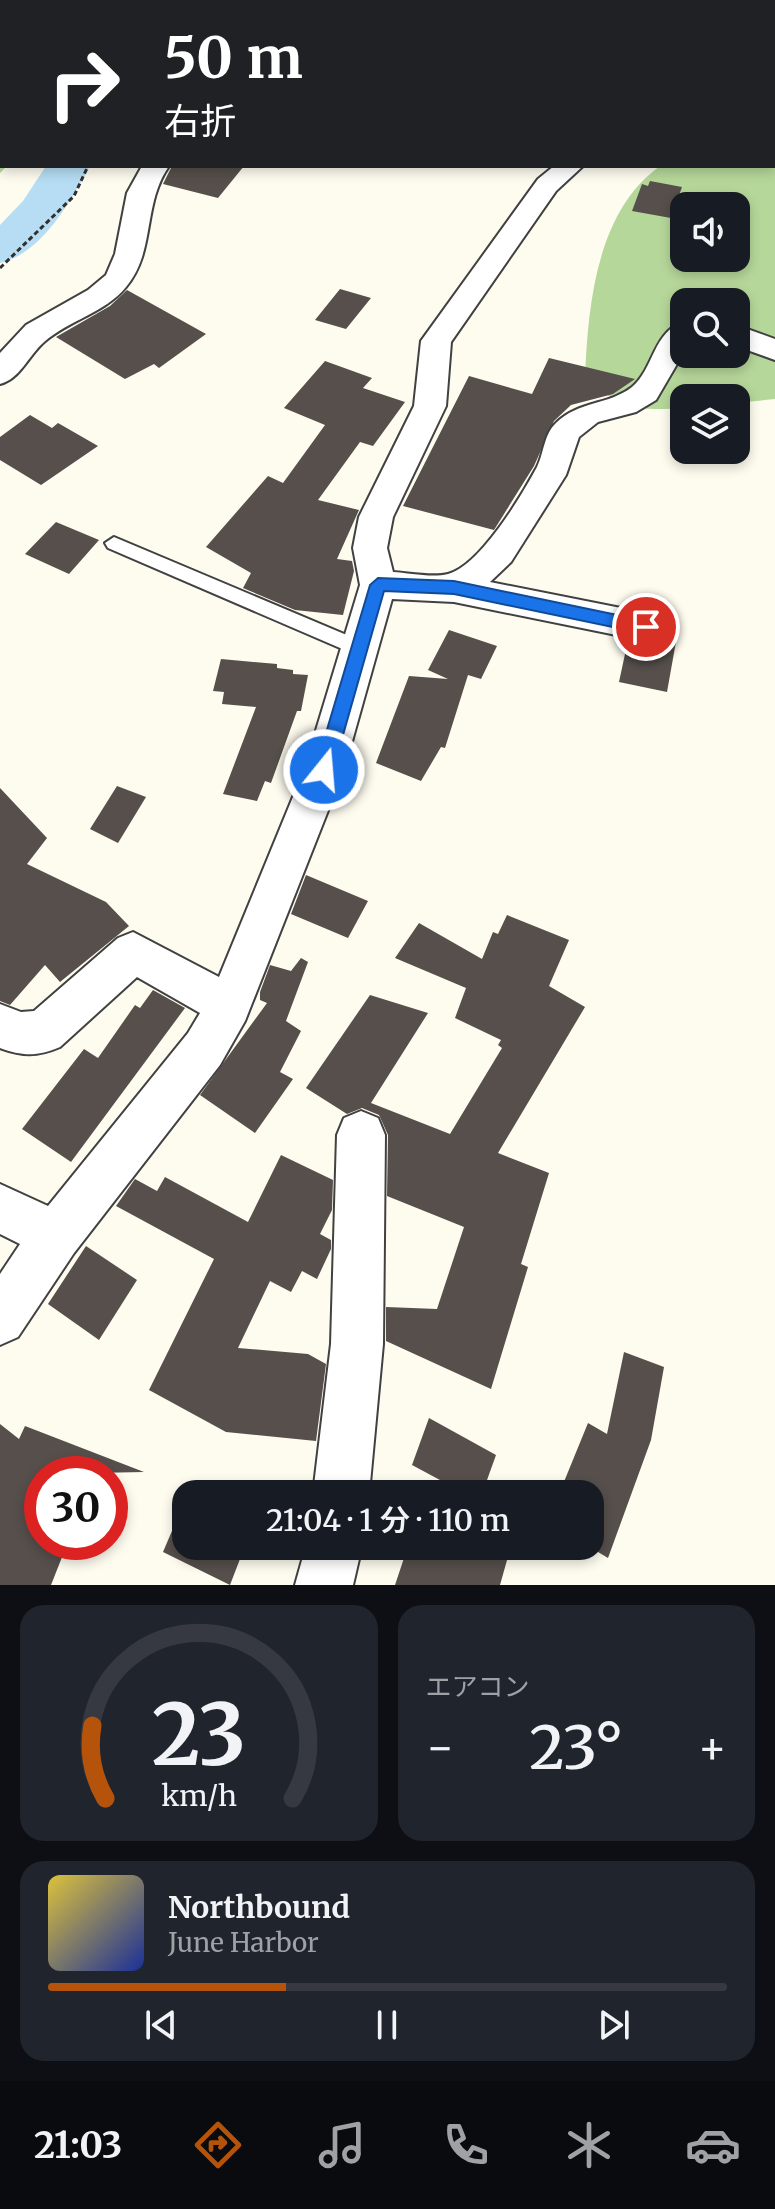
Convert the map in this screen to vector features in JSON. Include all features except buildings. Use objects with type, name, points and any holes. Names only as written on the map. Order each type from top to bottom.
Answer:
[{"type":"street","points":[[0,374],[36,332],[88,303],[116,282],[129,262],[140,187],[154,168]]},
{"type":"street","points":[[0,1319],[56,1235],[204,1049],[229,1006],[324,770],[378,585],[370,548],[376,517],[430,406],[431,362],[436,341],[547,185],[568,168]]},
{"type":"street","points":[[750,340],[775,350]]},
{"type":"street","points":[[454,588],[499,553],[554,467],[565,432],[587,414],[625,404],[645,393],[670,350]]},
{"type":"street","points":[[378,585],[454,588],[646,627]]},
{"type":"street","points":[[0,1026],[21,1034],[44,1032],[133,952],[229,1006]]},
{"type":"street","points":[[342,1480],[357,1344],[361,1135]]},
{"type":"street","points":[[0,1209],[56,1235]]},
{"type":"street","points":[[324,1585],[330,1560]]},
{"type":"lane","points":[[114,543],[361,649]]},
{"type":"path","points":[[0,268],[74,196],[87,168]]},
{"type":"green space","points":[[658,168],[775,168],[775,399],[750,402],[750,384],[670,384],[670,408],[642,408],[620,402],[585,378],[593,291],[609,234],[622,208],[639,185]]},
{"type":"waterway","points":[[0,249],[38,211],[67,168]]},
{"type":"route","points":[[324,770],[378,585],[454,588],[646,627]]}]
